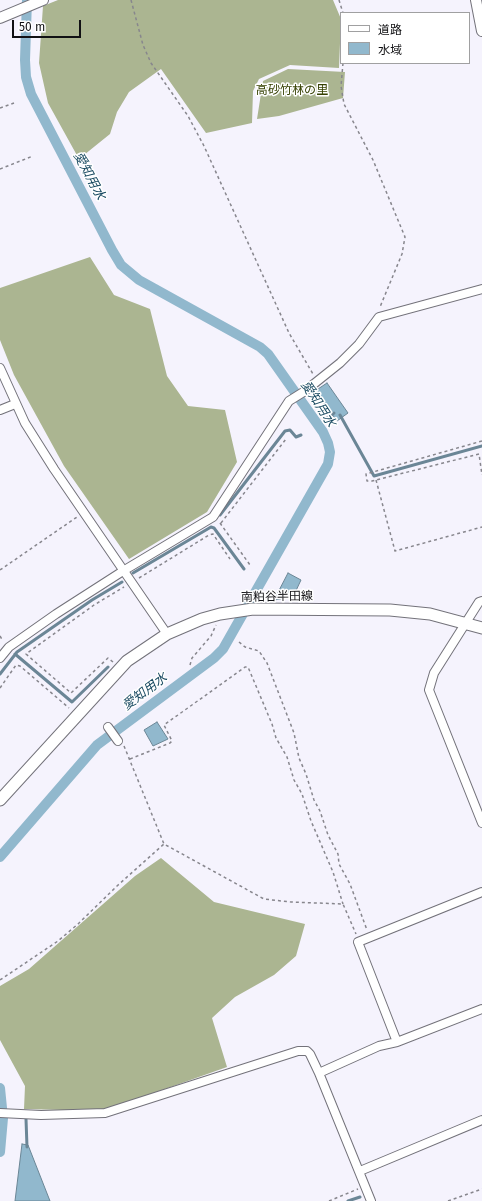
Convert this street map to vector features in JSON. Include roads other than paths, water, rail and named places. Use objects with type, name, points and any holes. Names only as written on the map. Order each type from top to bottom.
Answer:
[{"type":"main road","name":"南粕谷半田線","points":[[0,800],[127,661],[166,634],[214,616],[253,609],[390,610],[430,614],[482,628]]},
{"type":"street","points":[[476,0],[482,31]]},
{"type":"street","points":[[0,18],[40,1]]},
{"type":"street","points":[[0,658],[9,647],[123,570],[214,515],[289,402],[318,381],[359,344],[379,317],[482,289]]},
{"type":"street","points":[[0,368],[15,404],[25,423],[83,513],[166,634]]},
{"type":"street","points":[[0,410],[15,404]]},
{"type":"street","points":[[482,601],[479,602],[434,673],[429,690],[482,824]]},
{"type":"street","points":[[108,727],[118,741]]},
{"type":"street","points":[[397,1042],[358,942],[482,892]]},
{"type":"street","points":[[320,1073],[379,1046],[397,1042],[482,1008]]},
{"type":"street","points":[[0,1113],[9,1112],[17,1114],[41,1115],[106,1113],[298,1051],[307,1051],[320,1073],[371,1201]]},
{"type":"street","points":[[360,1171],[482,1120]]},
{"type":"water","points":[[327,383],[348,413],[337,421],[315,391]]},
{"type":"water","points":[[288,573],[301,580],[293,597],[274,600]]},
{"type":"water","points":[[157,722],[168,739],[153,746],[144,730]]},
{"type":"water","points":[[22,1144],[28,1145],[50,1201],[15,1201]]},
{"type":"waterway","name":"愛知用水","points":[[0,857],[97,745],[214,658],[223,649],[328,464],[330,452],[323,432],[268,354],[260,347],[139,280],[121,265],[31,94],[26,77],[25,60],[27,0]]},
{"type":"waterway","points":[[327,418],[334,413]]},
{"type":"waterway","points":[[340,415],[374,476],[482,446]]},
{"type":"waterway","points":[[220,515],[285,431],[290,430],[296,437],[301,435]]},
{"type":"waterway","points":[[133,573],[211,527],[214,528],[244,569]]},
{"type":"waterway","points":[[0,674],[17,652],[92,600],[122,582]]},
{"type":"waterway","points":[[15,654],[72,702],[108,667]]},
{"type":"waterway","name":"愛知用水","points":[[0,1088],[3,1118],[0,1152]]},
{"type":"waterway","points":[[26,1119],[27,1147]]},
{"type":"waterway","points":[[348,1201],[360,1197]]},
{"type":"park label","name":"高砂竹林の里","points":[[292,91]]}]
